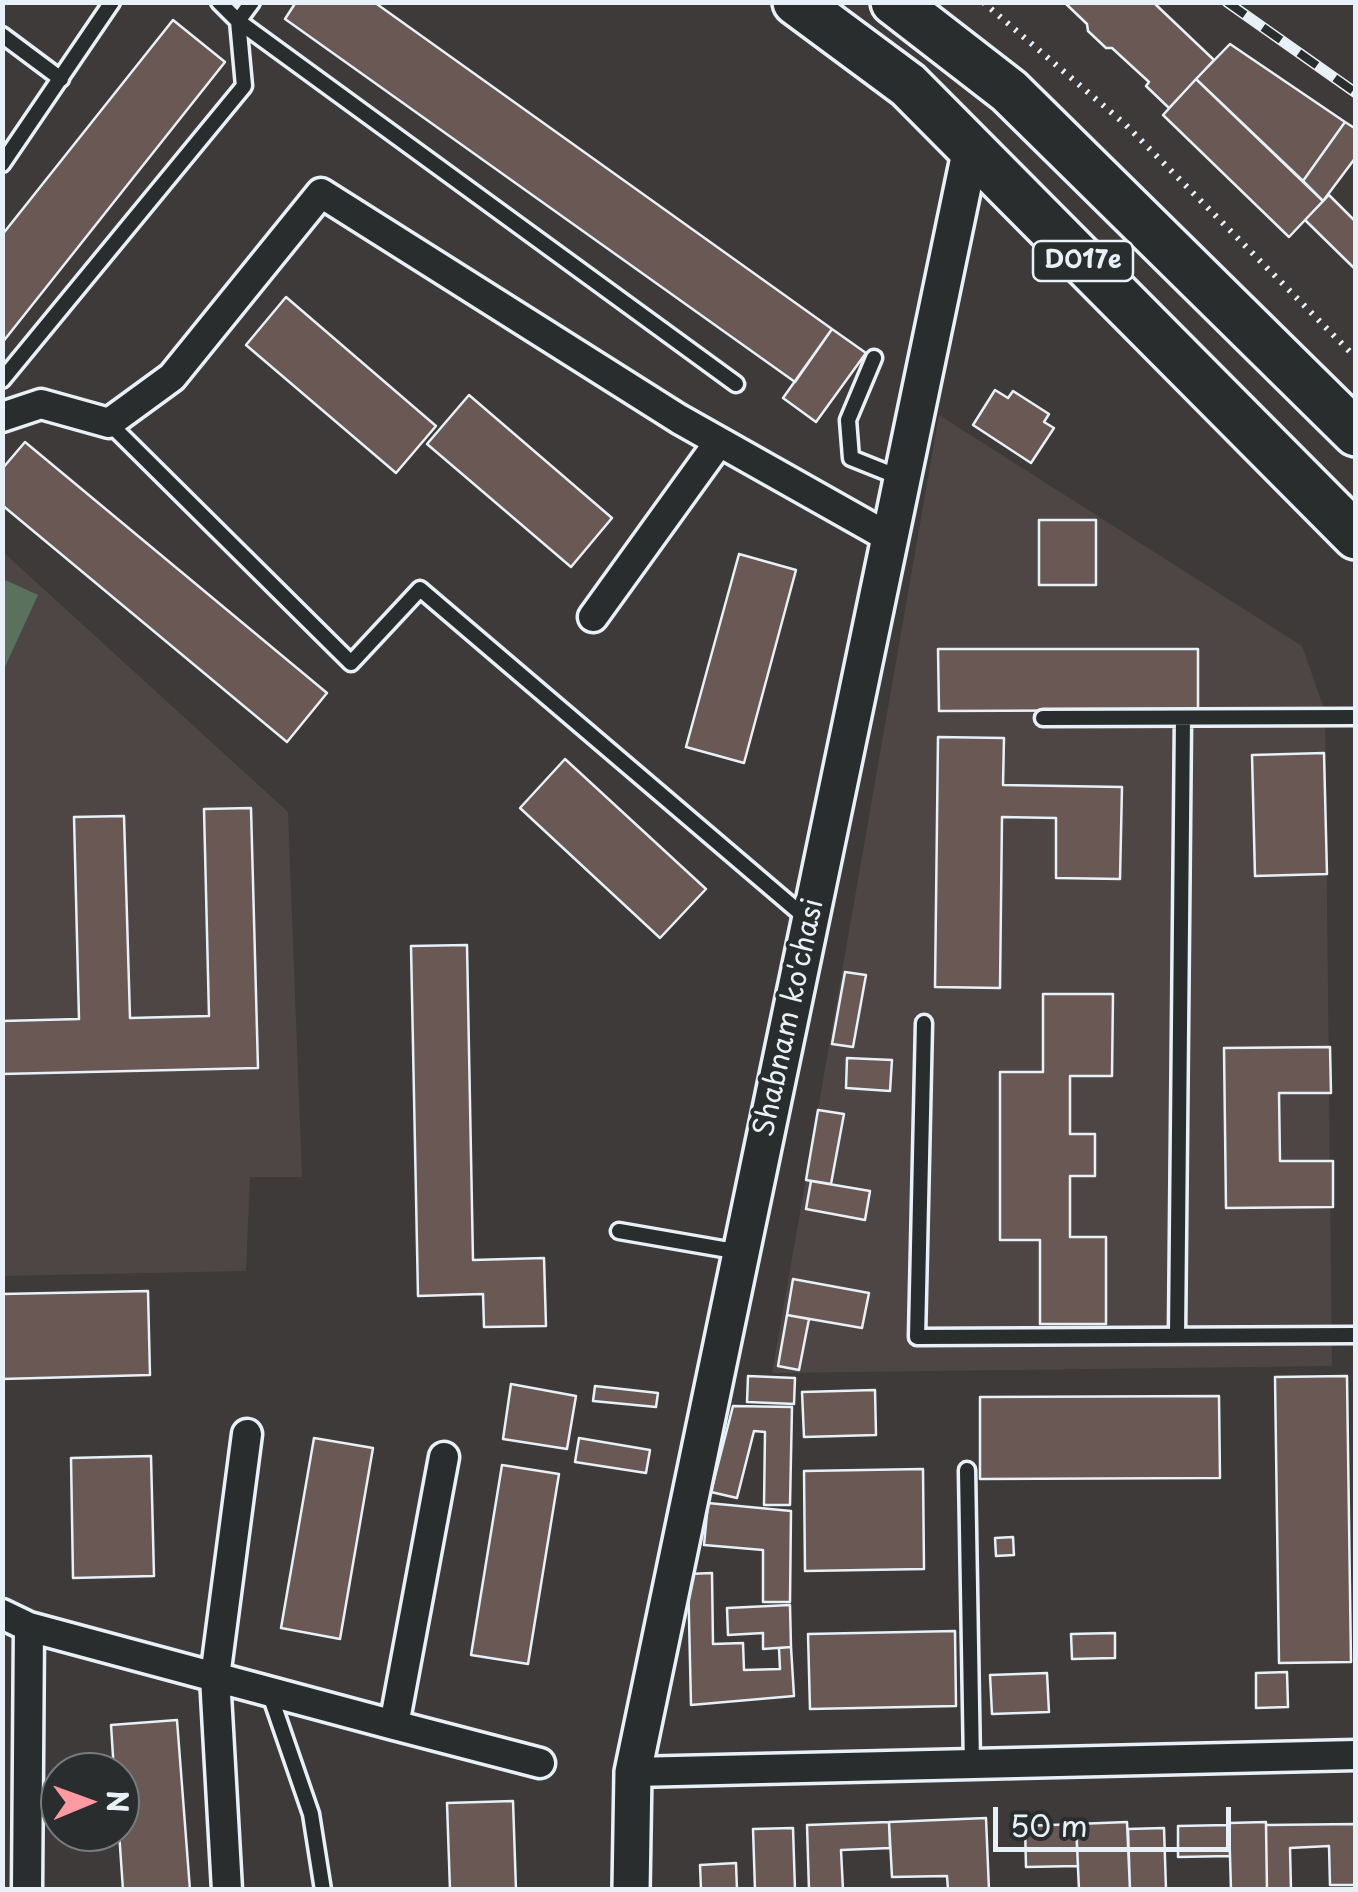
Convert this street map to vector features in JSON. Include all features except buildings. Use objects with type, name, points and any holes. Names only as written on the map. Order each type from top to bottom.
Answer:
[{"type":"main road","name":"D017e","points":[[796,2],[908,85],[1356,536]]},
{"type":"main road","name":"D017e","points":[[894,2],[1009,91],[1356,433]]},
{"type":"street","name":"Shabnam ko'chasi","points":[[631,1890],[633,1772],[970,148]]},
{"type":"street","points":[[2,416],[41,404],[108,424],[172,376],[321,193],[719,442],[890,538]]},
{"type":"street","points":[[593,617],[719,442]]},
{"type":"street","points":[[227,1890],[216,1677],[246,1434]]},
{"type":"street","points":[[394,1725],[444,1457]]},
{"type":"street","points":[[2,1614],[29,1627],[540,1763]]},
{"type":"street","points":[[27,1890],[29,1627]]},
{"type":"street","points":[[633,1772],[1356,1755]]},
{"type":"lane","points":[[2,164],[112,2]]},
{"type":"lane","points":[[219,2],[238,20],[736,384]]},
{"type":"lane","points":[[2,380],[244,86],[238,20],[252,2]]},
{"type":"lane","points":[[2,36],[61,80]]},
{"type":"lane","points":[[874,358],[848,420],[852,458],[902,478]]},
{"type":"lane","points":[[108,424],[352,663],[420,589],[810,922]]},
{"type":"lane","points":[[1043,718],[1356,717]]},
{"type":"lane","points":[[1176,1336],[1183,718]]},
{"type":"lane","points":[[924,1022],[917,1338],[1356,1335]]},
{"type":"lane","points":[[620,1230],[741,1252]]},
{"type":"lane","points":[[967,1470],[972,1764]]},
{"type":"lane","points":[[269,1692],[311,1814],[323,1890]]},
{"type":"path","points":[[983,2],[1126,125],[1356,358]]},
{"type":"shaded area","points":[[939,415],[1302,646],[1325,711],[1332,1366],[772,1373]]},
{"type":"shaded area","points":[[2,551],[288,812],[302,1177],[250,1177],[246,1271],[3,1276]]},
{"type":"green space","points":[[3,579],[38,595],[3,671]]},
{"type":"railway","points":[[1227,2],[1356,93]]}]
